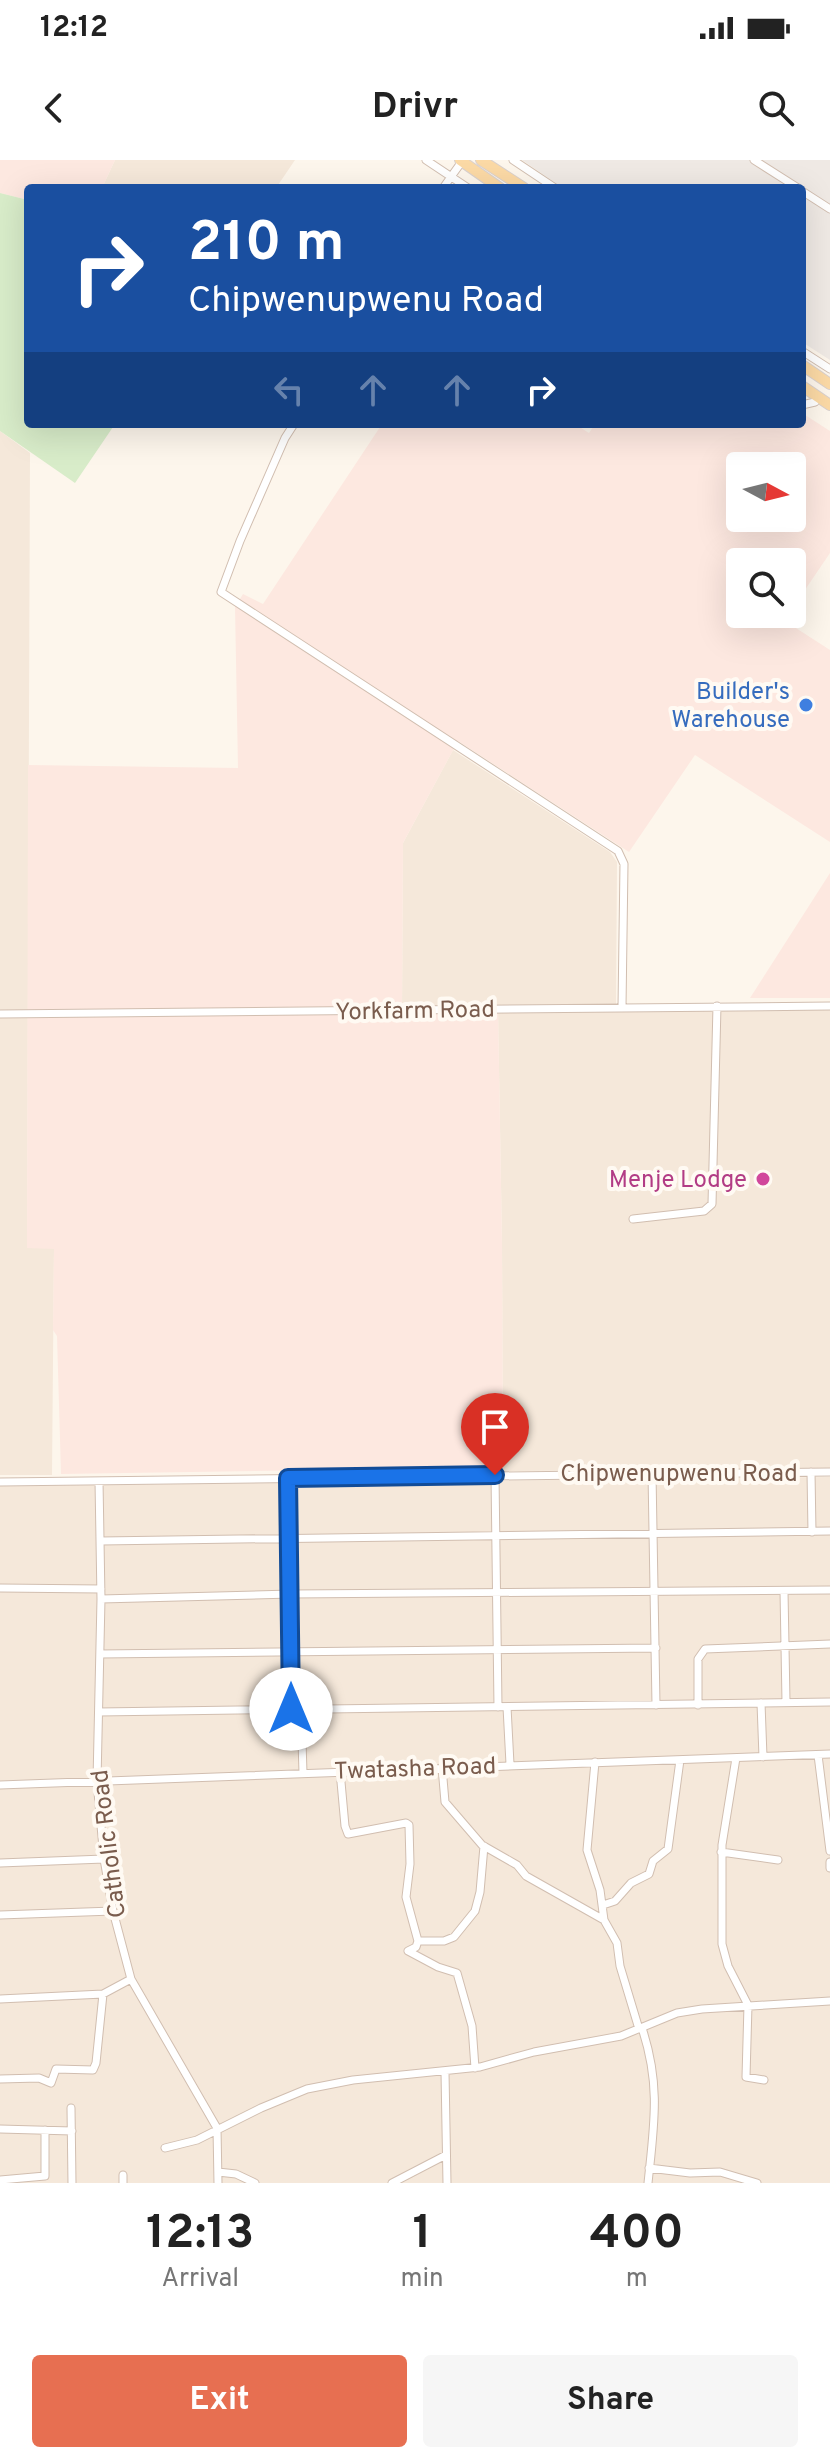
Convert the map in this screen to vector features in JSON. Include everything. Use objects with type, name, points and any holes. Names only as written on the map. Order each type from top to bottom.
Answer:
[{"type":"main road","points":[[462,160],[495,184]]},
{"type":"main road","points":[[481,160],[518,184]]},
{"type":"main road","points":[[806,359],[830,384]]},
{"type":"main road","points":[[806,375],[830,391]]},
{"type":"main road","points":[[806,389],[830,405]]},
{"type":"main road","points":[[806,396],[830,413]]},
{"type":"street","points":[[426,160],[462,184]]},
{"type":"street","points":[[446,184],[462,160]]},
{"type":"street","points":[[513,160],[549,184]]},
{"type":"street","points":[[754,160],[792,184]]},
{"type":"street","points":[[806,193],[830,209]]},
{"type":"street","points":[[806,358],[830,369]]},
{"type":"street","points":[[806,404],[815,402]]},
{"type":"street","points":[[291,428],[240,541],[221,592],[618,851],[624,864],[622,1007]]},
{"type":"street","points":[[633,1219],[704,1211],[712,1204],[717,1006]]},
{"type":"street","name":"Yorkfarm Road","points":[[0,1014],[830,1006]]},
{"type":"street","points":[[811,1472],[812,1532]]},
{"type":"street","name":"Chipwenupwenu Road","points":[[0,1482],[830,1472]]},
{"type":"street","points":[[652,1473],[656,1705]]},
{"type":"street","points":[[495,1475],[498,1650],[510,1764]]},
{"type":"street","points":[[288,1478],[291,1709]]},
{"type":"street","name":"Catholic Road","points":[[99,1481],[101,1599],[97,1781],[104,1859],[113,1911],[131,1979],[217,2128],[218,2183]]},
{"type":"street","points":[[101,1541],[830,1531]]},
{"type":"street","points":[[0,1588],[101,1589]]},
{"type":"street","points":[[101,1599],[291,1594],[830,1590]]},
{"type":"street","points":[[784,1591],[786,1702]]},
{"type":"street","points":[[698,1705],[698,1659],[702,1651],[708,1648],[830,1644]]},
{"type":"street","points":[[100,1654],[656,1648]]},
{"type":"street","points":[[99,1712],[830,1702]]},
{"type":"street","points":[[761,1703],[763,1757]]},
{"type":"street","points":[[301,1708],[303,1773]]},
{"type":"street","name":"Twatasha Road","points":[[0,1785],[830,1754]]},
{"type":"street","points":[[818,1755],[830,1851]]},
{"type":"street","points":[[736,1758],[721,1852],[722,1944],[728,1966],[748,2005],[746,2077],[764,2080]]},
{"type":"street","points":[[603,1905],[615,1901],[631,1883],[649,1874],[653,1861],[668,1849],[680,1760]]},
{"type":"street","points":[[595,1762],[586,1842],[604,1920],[617,1943],[620,1966],[650,2050],[656,2091],[648,2183]]},
{"type":"street","points":[[442,1767],[445,1802],[484,1846],[517,1865],[526,1876],[604,1920]]},
{"type":"street","points":[[340,1771],[348,1834],[406,1823],[409,1825],[410,1864],[406,1892],[418,1941],[416,1947],[408,1951],[457,1973],[472,2026],[475,2068]]},
{"type":"street","points":[[418,1941],[444,1941],[454,1937],[475,1911],[484,1846]]},
{"type":"street","points":[[721,1852],[778,1860]]},
{"type":"street","points":[[0,1863],[104,1859]]},
{"type":"street","points":[[0,1915],[113,1911]]},
{"type":"street","points":[[0,1999],[103,1994],[131,1979]]},
{"type":"street","points":[[0,2079],[39,2078],[51,2083],[56,2069],[93,2070],[103,1994]]},
{"type":"street","points":[[165,2148],[197,2140],[217,2128],[307,2089],[353,2080],[475,2068],[534,2052],[621,2036],[677,2013],[748,2005],[830,2001]]},
{"type":"street","points":[[445,2072],[447,2183]]},
{"type":"street","points":[[71,2108],[72,2183]]},
{"type":"street","points":[[0,2129],[72,2131]]},
{"type":"street","points":[[0,2180],[45,2176],[45,2130]]},
{"type":"street","points":[[392,2183],[446,2155]]},
{"type":"street","points":[[649,2168],[690,2173],[720,2172],[757,2183]]},
{"type":"street","points":[[218,2172],[236,2174],[255,2183]]},
{"type":"shaded area","points":[[0,160],[115,160],[104,184],[24,184],[24,199],[0,193]]},
{"type":"shaded area","points":[[115,160],[295,160],[279,184],[104,184]]},
{"type":"shaded area","points":[[522,160],[830,160],[830,360],[806,345],[806,184],[557,184]]},
{"type":"shaded area","points":[[806,416],[830,431],[830,553],[806,588],[806,548],[726,548],[726,628],[796,628],[830,650],[830,842],[695,755],[629,852],[458,741],[403,843],[402,1010],[498,1009],[503,1471],[383,1469],[61,1474],[57,1336],[53,1330],[54,1249],[27,1248],[28,765],[238,768],[235,607],[243,594],[263,604],[379,428],[581,428],[589,433],[592,428],[806,428]]},
{"type":"shaded area","points":[[0,431],[30,453],[27,1247],[54,1248],[52,1475],[0,1475]]},
{"type":"shaded area","points":[[453,750],[610,852],[617,862],[616,1007],[830,1006],[830,1469],[503,1471],[498,1010],[402,1010],[403,843]]},
{"type":"shaded area","points":[[830,873],[830,998],[750,998]]},
{"type":"shaded area","points":[[830,1477],[830,2183],[0,2183],[0,1486]]},
{"type":"green space","points":[[0,193],[24,199],[24,428],[112,428],[75,483],[0,431]]},
{"type":"place","name":"Builder's Warehouse","points":[[806,705]]},
{"type":"place","name":"Menje Lodge","points":[[763,1179]]},
{"type":"route","points":[[291,1709],[288,1478],[495,1475]]}]
